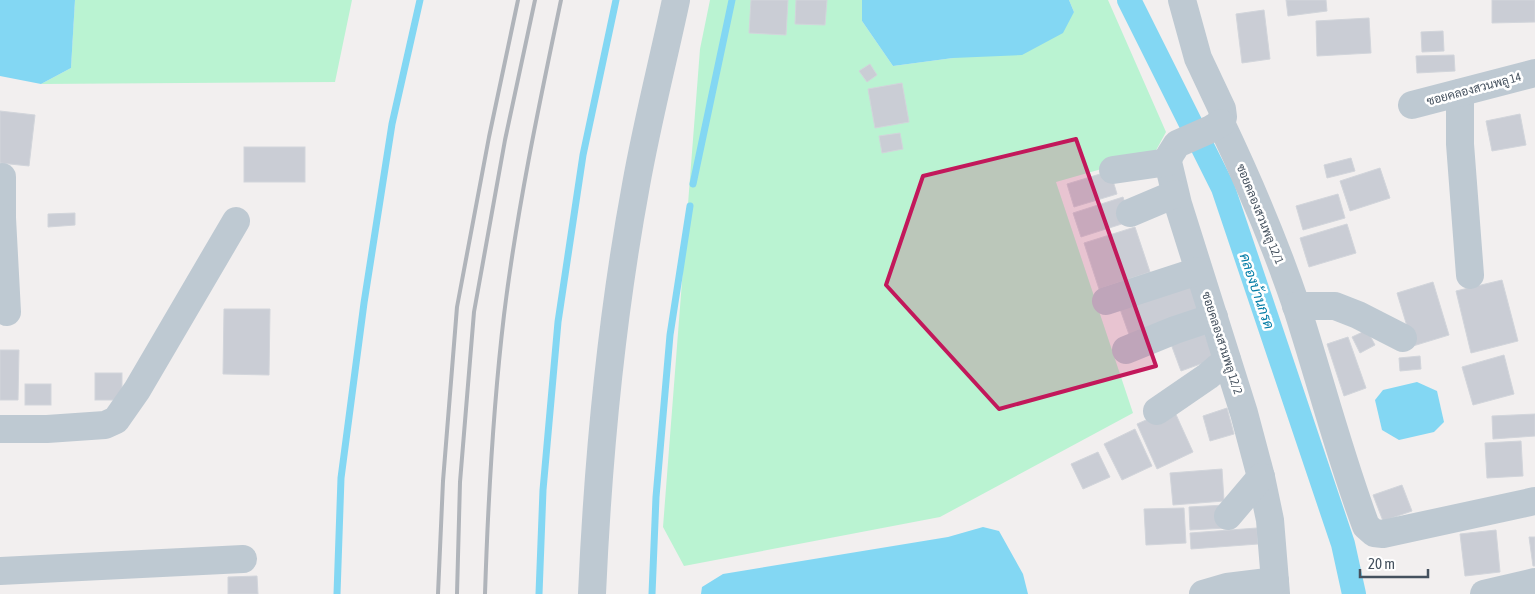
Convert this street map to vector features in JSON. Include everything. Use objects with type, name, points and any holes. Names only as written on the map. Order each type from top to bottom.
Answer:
[{"type":"street","points":[[592,594],[604,420],[613,333],[636,184],[676,0]]},
{"type":"street","name":"ซอยคลองสวนพลู 12/1","points":[[1182,0],[1198,58],[1222,110],[1223,117],[1216,126],[1250,184],[1296,306],[1343,459],[1366,526],[1374,533],[1383,534],[1535,501]]},
{"type":"street","name":"ซอยคลองสวนพลู 14","points":[[1412,105],[1535,73]]},
{"type":"street","points":[[1460,93],[1460,144],[1470,275]]},
{"type":"street","points":[[1113,170],[1168,162],[1172,150],[1177,144],[1216,126]]},
{"type":"street","name":"ซอยคลองสวนพลู 12/2","points":[[1168,162],[1175,194],[1244,413],[1261,477],[1270,520],[1275,588]]},
{"type":"street","points":[[2,177],[1,218],[7,312]]},
{"type":"street","points":[[1130,213],[1175,194]]},
{"type":"street","points":[[0,429],[47,429],[105,425],[116,420],[137,390],[236,221]]},
{"type":"street","points":[[1106,302],[1198,270]]},
{"type":"street","points":[[1296,306],[1335,306],[1358,315],[1403,338]]},
{"type":"street","points":[[1126,350],[1175,330],[1214,317]]},
{"type":"street","points":[[1157,411],[1208,376],[1227,360]]},
{"type":"street","points":[[1228,516],[1261,477]]},
{"type":"street","points":[[0,571],[242,559]]},
{"type":"street","points":[[1484,594],[1535,582]]},
{"type":"street","points":[[1203,594],[1227,587],[1275,588]]},
{"type":"highlighted area","points":[[1076,139],[1156,366],[999,409],[886,285],[923,176]]},
{"type":"green space","points":[[75,0],[352,0],[335,82],[41,84],[71,68]]},
{"type":"green space","points":[[710,0],[862,0],[862,21],[893,66],[953,58],[1074,12],[1069,0],[1108,0],[1166,132],[1154,154],[1056,182],[1133,413],[940,517],[684,566],[663,527],[700,49]]},
{"type":"water","points":[[0,0],[75,0],[71,68],[41,84],[0,76]]},
{"type":"water","points":[[862,0],[1069,0],[1074,12],[1063,33],[1022,55],[953,58],[893,66],[862,21]]},
{"type":"water","points":[[1417,382],[1437,391],[1444,422],[1434,432],[1399,440],[1382,430],[1375,400],[1383,390]]},
{"type":"water","points":[[983,527],[999,531],[1023,574],[1028,594],[701,594],[702,587],[723,574],[948,537]]},
{"type":"building","points":[[751,0],[788,0],[786,35],[749,33]]},
{"type":"building","points":[[796,0],[827,0],[825,25],[795,24]]},
{"type":"building","points":[[1286,0],[1326,0],[1327,11],[1288,16]]},
{"type":"building","points":[[1492,0],[1535,0],[1535,22],[1492,23]]},
{"type":"building","points":[[1264,10],[1270,59],[1242,63],[1236,14]]},
{"type":"building","points":[[1369,18],[1371,53],[1317,56],[1316,21]]},
{"type":"building","points":[[1443,31],[1444,51],[1422,52],[1421,32]]},
{"type":"building","points":[[1454,55],[1455,71],[1417,73],[1416,56]]},
{"type":"building","points":[[870,64],[877,75],[867,82],[859,71]]},
{"type":"building","points":[[902,83],[909,122],[875,128],[868,89]]},
{"type":"building","points":[[0,111],[35,115],[29,166],[0,163]]},
{"type":"building","points":[[1520,114],[1526,145],[1492,151],[1486,121]]},
{"type":"building","points":[[900,133],[903,149],[882,153],[879,136]]},
{"type":"building","points":[[244,147],[305,147],[305,182],[244,182]]},
{"type":"building","points":[[1351,158],[1355,171],[1327,178],[1324,165]]},
{"type":"building","points":[[1380,168],[1390,198],[1350,211],[1340,181]]},
{"type":"building","points":[[1110,171],[1117,194],[1074,207],[1067,184]]},
{"type":"building","points":[[1338,194],[1345,218],[1303,230],[1296,206]]},
{"type":"building","points":[[1123,197],[1131,221],[1081,237],[1073,213]]},
{"type":"building","points":[[75,213],[75,225],[48,227],[48,214]]},
{"type":"building","points":[[1347,224],[1356,253],[1309,267],[1300,238]]},
{"type":"building","points":[[1135,227],[1150,272],[1099,289],[1084,243]]},
{"type":"building","points":[[1502,280],[1518,341],[1471,353],[1456,291]]},
{"type":"building","points":[[1433,282],[1449,335],[1413,346],[1397,293]]},
{"type":"building","points":[[1190,285],[1200,315],[1131,340],[1120,309]]},
{"type":"building","points":[[224,309],[270,309],[269,375],[223,374]]},
{"type":"building","points":[[1201,324],[1214,359],[1181,371],[1168,336]]},
{"type":"building","points":[[1367,330],[1375,345],[1360,353],[1352,337]]},
{"type":"building","points":[[1348,337],[1366,388],[1344,396],[1327,344]]},
{"type":"building","points":[[0,350],[19,350],[18,400],[0,400]]},
{"type":"building","points":[[1504,355],[1514,394],[1473,405],[1462,367]]},
{"type":"building","points":[[1420,356],[1421,369],[1400,371],[1399,358]]},
{"type":"building","points":[[95,373],[122,373],[122,400],[95,400]]},
{"type":"building","points":[[25,384],[51,384],[51,405],[25,405]]},
{"type":"building","points":[[1173,408],[1193,452],[1157,469],[1137,424]]},
{"type":"building","points":[[1227,408],[1234,434],[1210,441],[1203,416]]},
{"type":"building","points":[[1535,414],[1535,436],[1493,439],[1492,416]]},
{"type":"building","points":[[1135,429],[1152,466],[1122,480],[1104,444]]},
{"type":"building","points":[[1521,441],[1523,476],[1487,478],[1485,443]]},
{"type":"building","points":[[1098,452],[1110,477],[1083,489],[1071,464]]},
{"type":"building","points":[[1222,469],[1224,501],[1173,505],[1170,473]]},
{"type":"building","points":[[1402,485],[1412,511],[1383,521],[1373,495]]},
{"type":"building","points":[[1225,505],[1226,528],[1190,530],[1189,507]]},
{"type":"building","points":[[1184,508],[1186,543],[1146,545],[1144,509]]},
{"type":"building","points":[[1257,528],[1258,544],[1191,549],[1190,533]]},
{"type":"building","points":[[1496,530],[1500,572],[1465,576],[1460,534]]},
{"type":"building","points":[[1529,537],[1535,537],[1535,566],[1533,566]]},
{"type":"building","points":[[257,576],[258,594],[228,594],[228,577]]},
{"type":"waterway","points":[[337,594],[341,478],[364,303],[392,124],[420,0]]},
{"type":"waterway","points":[[539,594],[543,490],[558,322],[583,155],[616,0]]},
{"type":"waterway","points":[[693,184],[732,0]]},
{"type":"waterway","name":"คลองบ้านกรด","points":[[1129,0],[1223,188],[1343,544],[1354,594]]},
{"type":"waterway","points":[[652,594],[656,497],[670,335],[690,206]]},
{"type":"railway","points":[[438,594],[443,481],[457,307],[489,137],[518,0]]},
{"type":"railway","points":[[457,594],[460,482],[474,312],[505,140],[535,0]]},
{"type":"railway","points":[[485,594],[491,454],[509,275],[522,196],[561,0]]}]
